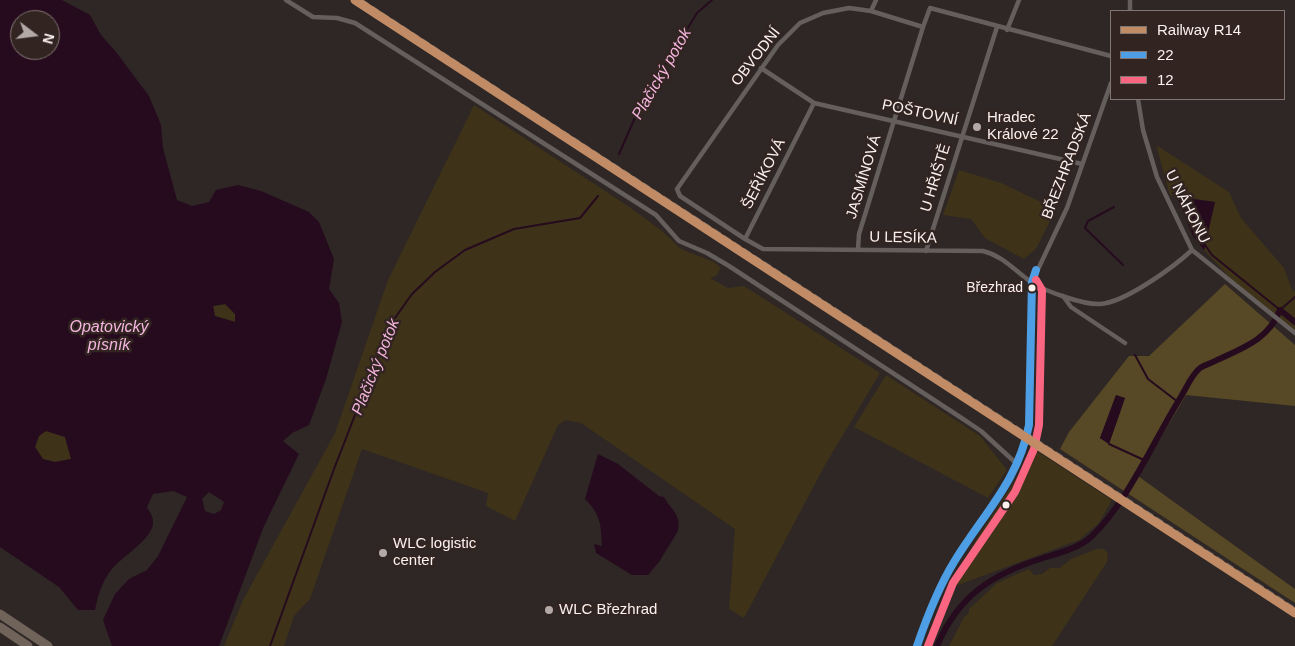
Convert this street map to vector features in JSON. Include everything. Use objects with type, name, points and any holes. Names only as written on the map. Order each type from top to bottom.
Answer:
[{"type":"highway","points":[[0,614],[48,646]]},
{"type":"highway","points":[[0,627],[28,646]]},
{"type":"street","points":[[286,0],[313,17],[337,18],[355,22],[493,109],[652,212],[659,217],[675,238],[684,244],[707,253],[729,266],[960,417],[980,431],[1018,464]]},
{"type":"street","points":[[871,11],[876,0]]},
{"type":"street","points":[[1007,30],[1019,0]]},
{"type":"street","name":"OBVODNÍ","points":[[745,239],[680,196],[677,189],[778,45],[800,23],[823,13],[849,8],[871,11],[923,27]]},
{"type":"street","points":[[923,27],[930,8],[1007,30],[1110,56]]},
{"type":"street","name":"JASMÍNOVÁ","points":[[858,249],[859,234],[923,27]]},
{"type":"street","name":"U HŘIŠTĚ","points":[[926,251],[997,27]]},
{"type":"street","name":"POŠTOVNÍ","points":[[761,68],[814,103],[1082,164]]},
{"type":"street","name":"BŘEZHRADSKÁ","points":[[917,646],[944,577],[1018,464],[1027,438],[1029,425],[1032,282],[1067,208],[1110,86]]},
{"type":"street","name":"U NÁHONU","points":[[1138,100],[1142,130],[1157,177],[1192,250],[1295,333]]},
{"type":"street","name":"ŠEŘÍKOVÁ","points":[[745,239],[814,103]]},
{"type":"street","name":"U LESÍKA","points":[[745,239],[763,248],[983,251],[1000,256],[1032,282],[1063,296]]},
{"type":"street","points":[[1063,296],[1100,304],[1123,296],[1173,268],[1192,250]]},
{"type":"street","points":[[1063,296],[1071,307],[1125,343]]},
{"type":"shaded area","points":[[474,105],[628,206],[662,231],[681,249],[714,262],[721,268],[716,276],[710,278],[728,288],[744,286],[880,373],[825,465],[744,618],[729,609],[735,529],[581,423],[566,420],[558,425],[515,521],[486,506],[488,493],[362,449],[310,599],[294,616],[284,646],[224,646],[243,600],[335,433],[388,280]]},
{"type":"shaded area","points":[[1156,145],[1229,192],[1241,218],[1284,268],[1292,290],[1295,291],[1295,333],[1237,285],[1204,250],[1215,202],[1170,195]]},
{"type":"shaded area","points":[[959,170],[1001,183],[1056,209],[1036,249],[1024,259],[985,238],[971,219],[943,215]]},
{"type":"shaded area","points":[[1225,284],[1295,345],[1295,406],[1186,395],[1138,476],[1295,589],[1295,603],[1060,449],[1069,432],[1129,356],[1149,356]],"holes":[[[1116,395],[1125,398],[1109,444],[1100,438]]]},
{"type":"shaded area","points":[[226,304],[235,314],[236,322],[215,316],[213,306]]},
{"type":"shaded area","points":[[886,375],[980,436],[1007,470],[988,498],[854,427]]},
{"type":"shaded area","points":[[46,431],[65,437],[71,459],[55,462],[43,459],[35,447],[39,435]]},
{"type":"shaded area","points":[[1035,450],[1112,500],[1099,523],[1079,540],[950,588],[977,538]]},
{"type":"shaded area","points":[[1096,549],[1104,549],[1108,553],[1107,562],[1052,646],[949,646],[964,617],[969,613],[969,609],[997,583],[1029,569],[1034,575],[1042,574],[1050,568],[1060,568],[1071,559]]},
{"type":"water","name":"Opatovický písník","points":[[0,0],[62,0],[90,15],[101,35],[149,96],[161,125],[163,148],[177,200],[192,206],[209,202],[216,190],[238,185],[261,191],[309,212],[319,222],[334,259],[329,289],[339,303],[342,322],[326,379],[309,425],[292,433],[283,441],[299,454],[264,526],[219,646],[112,646],[103,620],[115,594],[129,579],[147,570],[158,556],[187,497],[173,491],[153,494],[147,507],[153,519],[149,534],[111,570],[101,589],[95,610],[78,610],[59,587],[0,547]],"holes":[[[225,304],[235,314],[235,322],[215,316],[213,306]],[[46,431],[65,437],[71,459],[55,462],[43,459],[35,447],[39,436]],[[209,492],[224,502],[221,510],[214,514],[205,511],[202,499]]]},
{"type":"water","points":[[1177,197],[1215,202],[1204,250],[1193,236]]},
{"type":"water","points":[[1116,395],[1125,398],[1109,444],[1100,438]]},
{"type":"water","points":[[598,454],[618,464],[659,496],[664,497],[677,516],[678,531],[659,562],[648,575],[632,575],[596,553],[594,544],[602,546],[600,526],[597,515],[585,499]]},
{"type":"waterway","name":"Plačický potok","points":[[619,154],[641,104],[697,13],[712,0]]},
{"type":"waterway","points":[[1173,193],[1178,194],[1180,199]]},
{"type":"waterway","name":"Plačický potok","points":[[270,646],[334,469],[390,325],[412,294],[435,272],[465,250],[514,229],[580,218],[598,196]]},
{"type":"waterway","points":[[1114,207],[1088,221],[1085,228],[1123,265]]},
{"type":"waterway","points":[[1205,245],[1212,255],[1280,310],[1295,297]]},
{"type":"waterway","points":[[937,646],[955,613],[979,589],[1008,571],[1075,547],[1091,537],[1104,523],[1128,490],[1191,379],[1200,368],[1254,341],[1269,328],[1280,310],[1295,322]]},
{"type":"waterway","points":[[1135,355],[1148,379],[1178,402]]},
{"type":"waterway","points":[[1109,444],[1144,460]]},
{"type":"railway","points":[[362,0],[1295,608]]},
{"type":"rail line","name":"R14","points":[[355,0],[1295,613]]},
{"type":"transit line","name":"22","points":[[917,646],[933,603],[948,572],[1008,481],[1024,445],[1029,425],[1032,282],[1036,270]]},
{"type":"transit line","name":"12","points":[[928,646],[953,583],[1015,492],[1034,449],[1039,425],[1042,290],[1036,280]]},
{"type":"place","name":"Hradec Králové 22","points":[[977,127]]},
{"type":"place","name":"Březhrad","points":[[1032,288]]},
{"type":"place","name":"WLC logistic center","points":[[383,553]]},
{"type":"place","name":"WLC Březhrad","points":[[549,610]]}]
